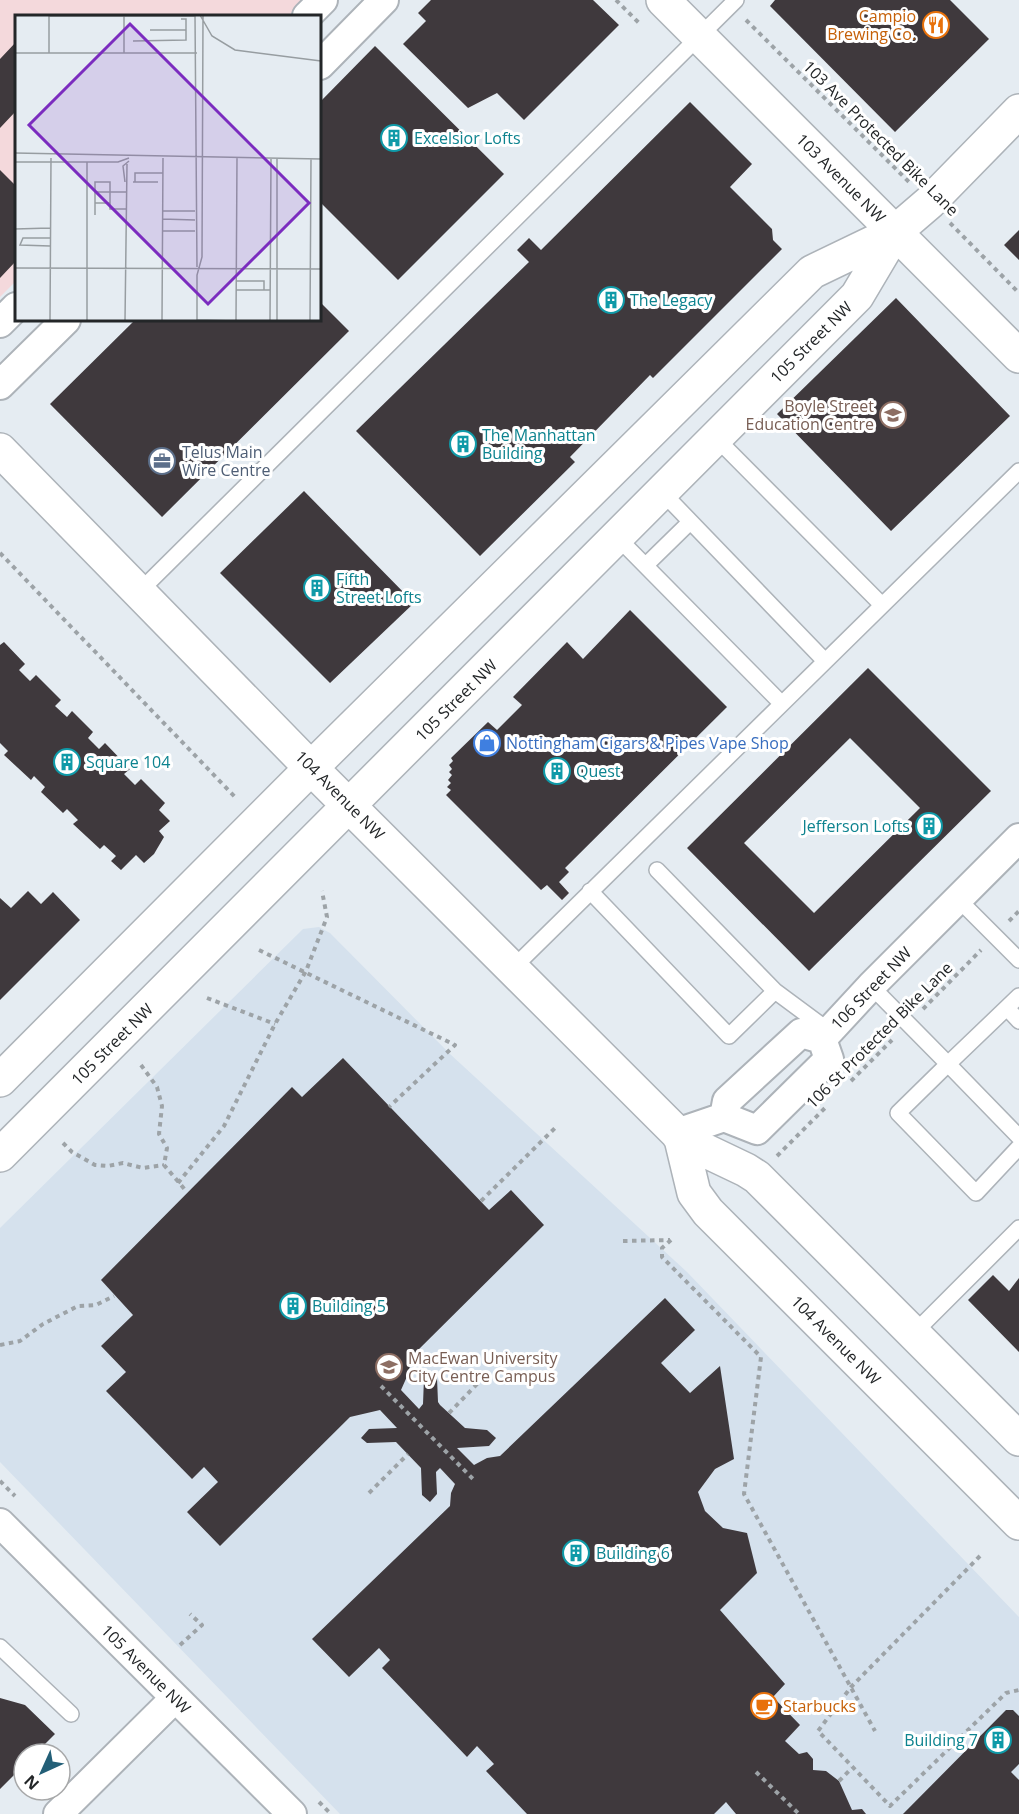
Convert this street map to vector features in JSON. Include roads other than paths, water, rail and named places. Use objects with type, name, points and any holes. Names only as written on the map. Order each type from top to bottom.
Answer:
[{"type":"street","points":[[308,15],[323,0]]},
{"type":"street","points":[[321,64],[384,0]]},
{"type":"street","name":"103 Avenue NW","points":[[663,0],[1019,356]]},
{"type":"street","name":"105 Street NW","points":[[0,1080],[812,272],[895,232],[930,202],[1019,111]]},
{"type":"street","name":"105 Street NW","points":[[0,1155],[857,296],[895,232]]},
{"type":"street","points":[[0,323],[15,308]]},
{"type":"street","points":[[0,385],[65,321]]},
{"type":"street","name":"104 Avenue NW","points":[[0,450],[311,768],[679,1136],[757,1177],[1019,1440]]},
{"type":"street","name":"106 Street NW","points":[[724,1117],[727,1101],[801,1033],[826,1035],[871,986],[1019,838]]},
{"type":"street","points":[[679,1136],[724,1117],[757,1130],[829,1059],[826,1035]]},
{"type":"street","name":"104 Avenue NW","points":[[679,1136],[694,1193],[708,1212],[1019,1523]]},
{"type":"street","name":"105 Avenue NW","points":[[0,1523],[292,1814]]},
{"type":"street","points":[[58,1814],[175,1698]]},
{"type":"lane","points":[[138,592],[733,3]]},
{"type":"lane","points":[[716,438],[881,604]]},
{"type":"lane","points":[[512,969],[881,604],[1019,471]]},
{"type":"lane","points":[[662,492],[824,660]]},
{"type":"lane","points":[[646,566],[690,522]]},
{"type":"lane","points":[[618,537],[781,703]]},
{"type":"lane","points":[[657,870],[775,991],[826,1035]]},
{"type":"lane","points":[[590,891],[729,1036],[775,991]]},
{"type":"lane","points":[[958,899],[1019,960]]},
{"type":"lane","points":[[871,986],[1019,1137]]},
{"type":"lane","points":[[1019,996],[898,1113],[976,1193],[1019,1147]]},
{"type":"lane","points":[[1007,1008],[1019,1021]]},
{"type":"lane","points":[[914,1333],[1019,1228]]},
{"type":"lane","points":[[0,1647],[71,1714]]},
{"type":"place","name":"Campio Brewing Co.","points":[[936,25]]},
{"type":"place","name":"Excelsior Lofts","points":[[394,138]]},
{"type":"place","name":"The Legacy","points":[[611,300]]},
{"type":"place","name":"Boyle Street Education Centre","points":[[893,415]]},
{"type":"place","name":"The Manhattan Building","points":[[463,444]]},
{"type":"place","name":"Telus Main Wire Centre","points":[[162,461]]},
{"type":"place","name":"Fifth Street Lofts","points":[[317,588]]},
{"type":"place","name":"Nottingham Cigars & Pipes Vape Shop","points":[[487,743]]},
{"type":"place","name":"Square 104","points":[[67,762]]},
{"type":"place","name":"Quest","points":[[557,771]]},
{"type":"place","name":"Jefferson Lofts","points":[[929,826]]},
{"type":"place","name":"Building 5","points":[[293,1306]]},
{"type":"place","name":"MacEwan University City Centre Campus","points":[[389,1367]]},
{"type":"place","name":"Building 6","points":[[576,1553]]},
{"type":"place","name":"Starbucks","points":[[764,1706]]},
{"type":"place","name":"Building 7","points":[[998,1740]]}]
